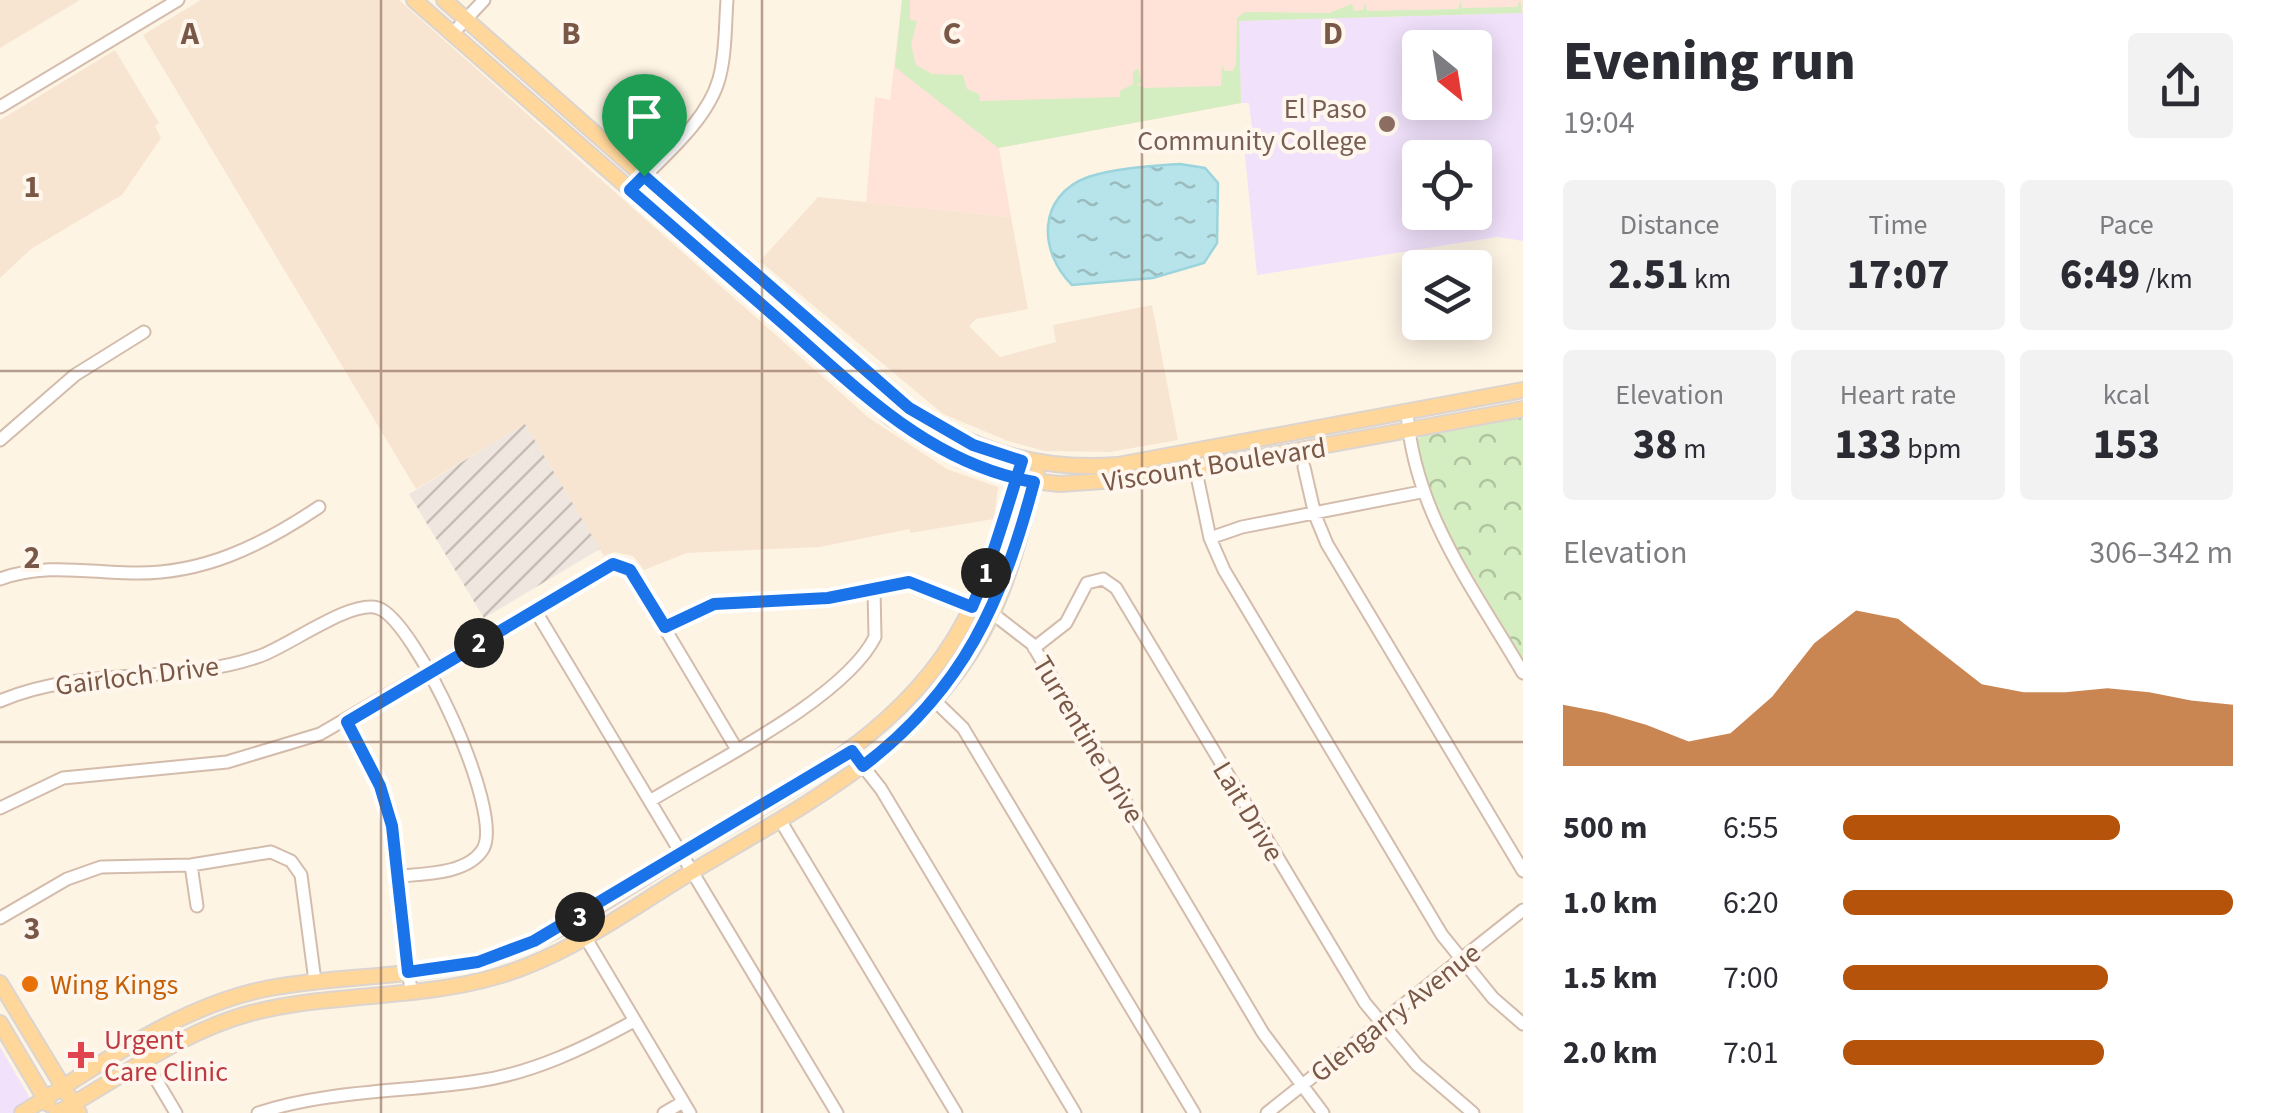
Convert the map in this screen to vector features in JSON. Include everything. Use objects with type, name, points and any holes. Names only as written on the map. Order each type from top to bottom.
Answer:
[{"type":"main road","name":"Viscount Boulevard","points":[[414,0],[869,399],[931,445],[1016,479],[1116,482],[1523,409]]},
{"type":"main road","name":"Viscount Boulevard","points":[[444,0],[880,385],[952,435],[1022,461],[1106,466],[1523,390]]},
{"type":"main road","points":[[748,292],[760,278]]},
{"type":"main road","points":[[869,399],[880,385]]},
{"type":"main road","points":[[22,1113],[135,1044],[216,1003],[315,982],[408,972],[497,956],[575,920],[852,751],[907,702],[950,646],[995,553],[1022,461]]},
{"type":"main road","points":[[19,1015],[1,1024],[56,1113],[77,1108],[183,1039],[250,1014],[500,976],[585,937],[863,766],[935,701],[992,613],[1040,464]]},
{"type":"main road","points":[[0,983],[77,1108]]},
{"type":"street","points":[[0,107],[178,0]]},
{"type":"street","points":[[452,34],[484,0]]},
{"type":"street","points":[[630,190],[699,116],[714,92],[722,69],[727,0]]},
{"type":"street","points":[[0,440],[75,375],[144,332]]},
{"type":"street","points":[[1407,412],[1420,492],[1440,534],[1523,673]]},
{"type":"street","points":[[1192,452],[1210,538],[1224,570],[1460,960],[1523,1024]]},
{"type":"street","points":[[1304,466],[1314,514],[1328,544],[1523,871]]},
{"type":"street","points":[[1210,538],[1242,527],[1420,492]]},
{"type":"street","points":[[0,578],[54,568],[128,573],[206,565],[251,548],[318,507]]},
{"type":"street","points":[[0,808],[63,778],[226,762],[292,745],[347,722],[606,566],[620,564],[630,570],[736,748]]},
{"type":"street","name":"Lait Drive","points":[[1034,648],[1066,623],[1087,583],[1104,579],[1116,588],[1381,1024],[1441,1089],[1473,1113]]},
{"type":"street","name":"Turrentine Drive","points":[[665,627],[714,604],[828,598],[916,583],[992,613],[1019,631],[1034,648],[1264,1033],[1323,1113]]},
{"type":"street","points":[[650,801],[816,698],[869,648],[877,628],[874,589]]},
{"type":"street","name":"Gairloch Drive","points":[[0,701],[82,678],[164,676],[223,667],[280,648],[366,606],[392,618],[427,674],[472,763],[488,836],[471,862],[399,876]]},
{"type":"street","points":[[535,610],[837,1113]]},
{"type":"street","points":[[935,701],[963,728],[1194,1113]]},
{"type":"street","points":[[347,722],[388,806],[410,992]]},
{"type":"street","points":[[852,751],[881,789],[1074,1113]]},
{"type":"street","points":[[780,820],[956,1113]]},
{"type":"street","points":[[0,918],[92,869],[191,865],[265,852],[292,861],[304,883],[315,982]]},
{"type":"street","points":[[191,865],[196,906]]},
{"type":"street","name":"Glengarry Avenue","points":[[1267,1113],[1523,910]]},
{"type":"street","points":[[575,920],[686,1107],[664,1113]]},
{"type":"street","points":[[258,1113],[300,1102],[501,1076],[568,1054],[634,1021]]},
{"type":"street","points":[[135,1044],[176,1113]]},
{"type":"shaded area","points":[[0,0],[80,0],[0,48]]},
{"type":"shaded area","points":[[201,0],[399,0],[869,418],[947,469],[998,487],[994,519],[910,533],[910,529],[820,547],[687,553],[644,570],[633,556],[614,552],[604,556],[525,424],[416,489],[143,35]]},
{"type":"shaded area","points":[[902,0],[1523,0],[1523,13],[1238,21],[1241,103],[999,148],[1011,217],[866,202],[875,97],[890,100]]},
{"type":"shaded area","name":"El Paso Community College","points":[[1523,13],[1523,241],[1497,237],[1257,275],[1244,146],[1254,144],[1249,103],[1241,103],[1238,21]]},
{"type":"shaded area","points":[[115,50],[159,123],[155,126],[161,138],[122,195],[31,249],[0,278],[0,120]]},
{"type":"shaded area","points":[[818,197],[1011,217],[1028,309],[976,319],[969,326],[1000,357],[1056,342],[1053,325],[1152,305],[1178,440],[1110,452],[1045,451],[1008,441],[943,414],[760,261]]},
{"type":"shaded area","points":[[525,424],[600,549],[484,618],[409,494]]},
{"type":"shaded area","points":[[0,1047],[34,1105],[21,1113],[0,1113]]},
{"type":"green space","points":[[902,0],[910,0],[910,20],[917,21],[911,45],[916,65],[932,74],[963,75],[967,89],[979,94],[980,101],[1120,97],[1120,91],[1133,84],[1133,72],[1138,68],[1142,83],[1136,84],[1145,88],[1221,86],[1222,65],[1225,71],[1233,71],[1236,64],[1237,18],[1245,12],[1329,13],[1352,4],[1354,11],[1363,10],[1365,3],[1367,11],[1458,9],[1461,1],[1462,8],[1517,7],[1520,0],[1522,13],[1239,21],[1241,103],[998,148],[895,67]]},
{"type":"green space","points":[[1523,414],[1523,662],[1431,504],[1417,441],[1424,431]]},
{"type":"water","points":[[1180,164],[1205,168],[1218,183],[1217,243],[1204,263],[1153,278],[1072,285],[1053,256],[1049,241],[1048,225],[1059,197],[1071,186],[1099,174]]},
{"type":"place","name":"El Paso Community College","points":[[1387,124]]},
{"type":"place","name":"Wing Kings","points":[[30,984]]},
{"type":"place","name":"Urgent Care Clinic","points":[[81,1055]]},
{"type":"route","points":[[644,176],[630,190],[890,418],[961,460],[1016,479],[1034,482],[1023,526],[992,613],[950,683],[901,736],[863,766],[852,751],[575,920],[534,941],[478,962],[408,972],[388,806],[347,722],[606,566],[620,564],[630,570],[665,627],[714,604],[828,598],[909,582],[926,585],[972,607],[1005,522],[1016,479],[1022,461],[952,435],[891,395],[644,176]]}]
